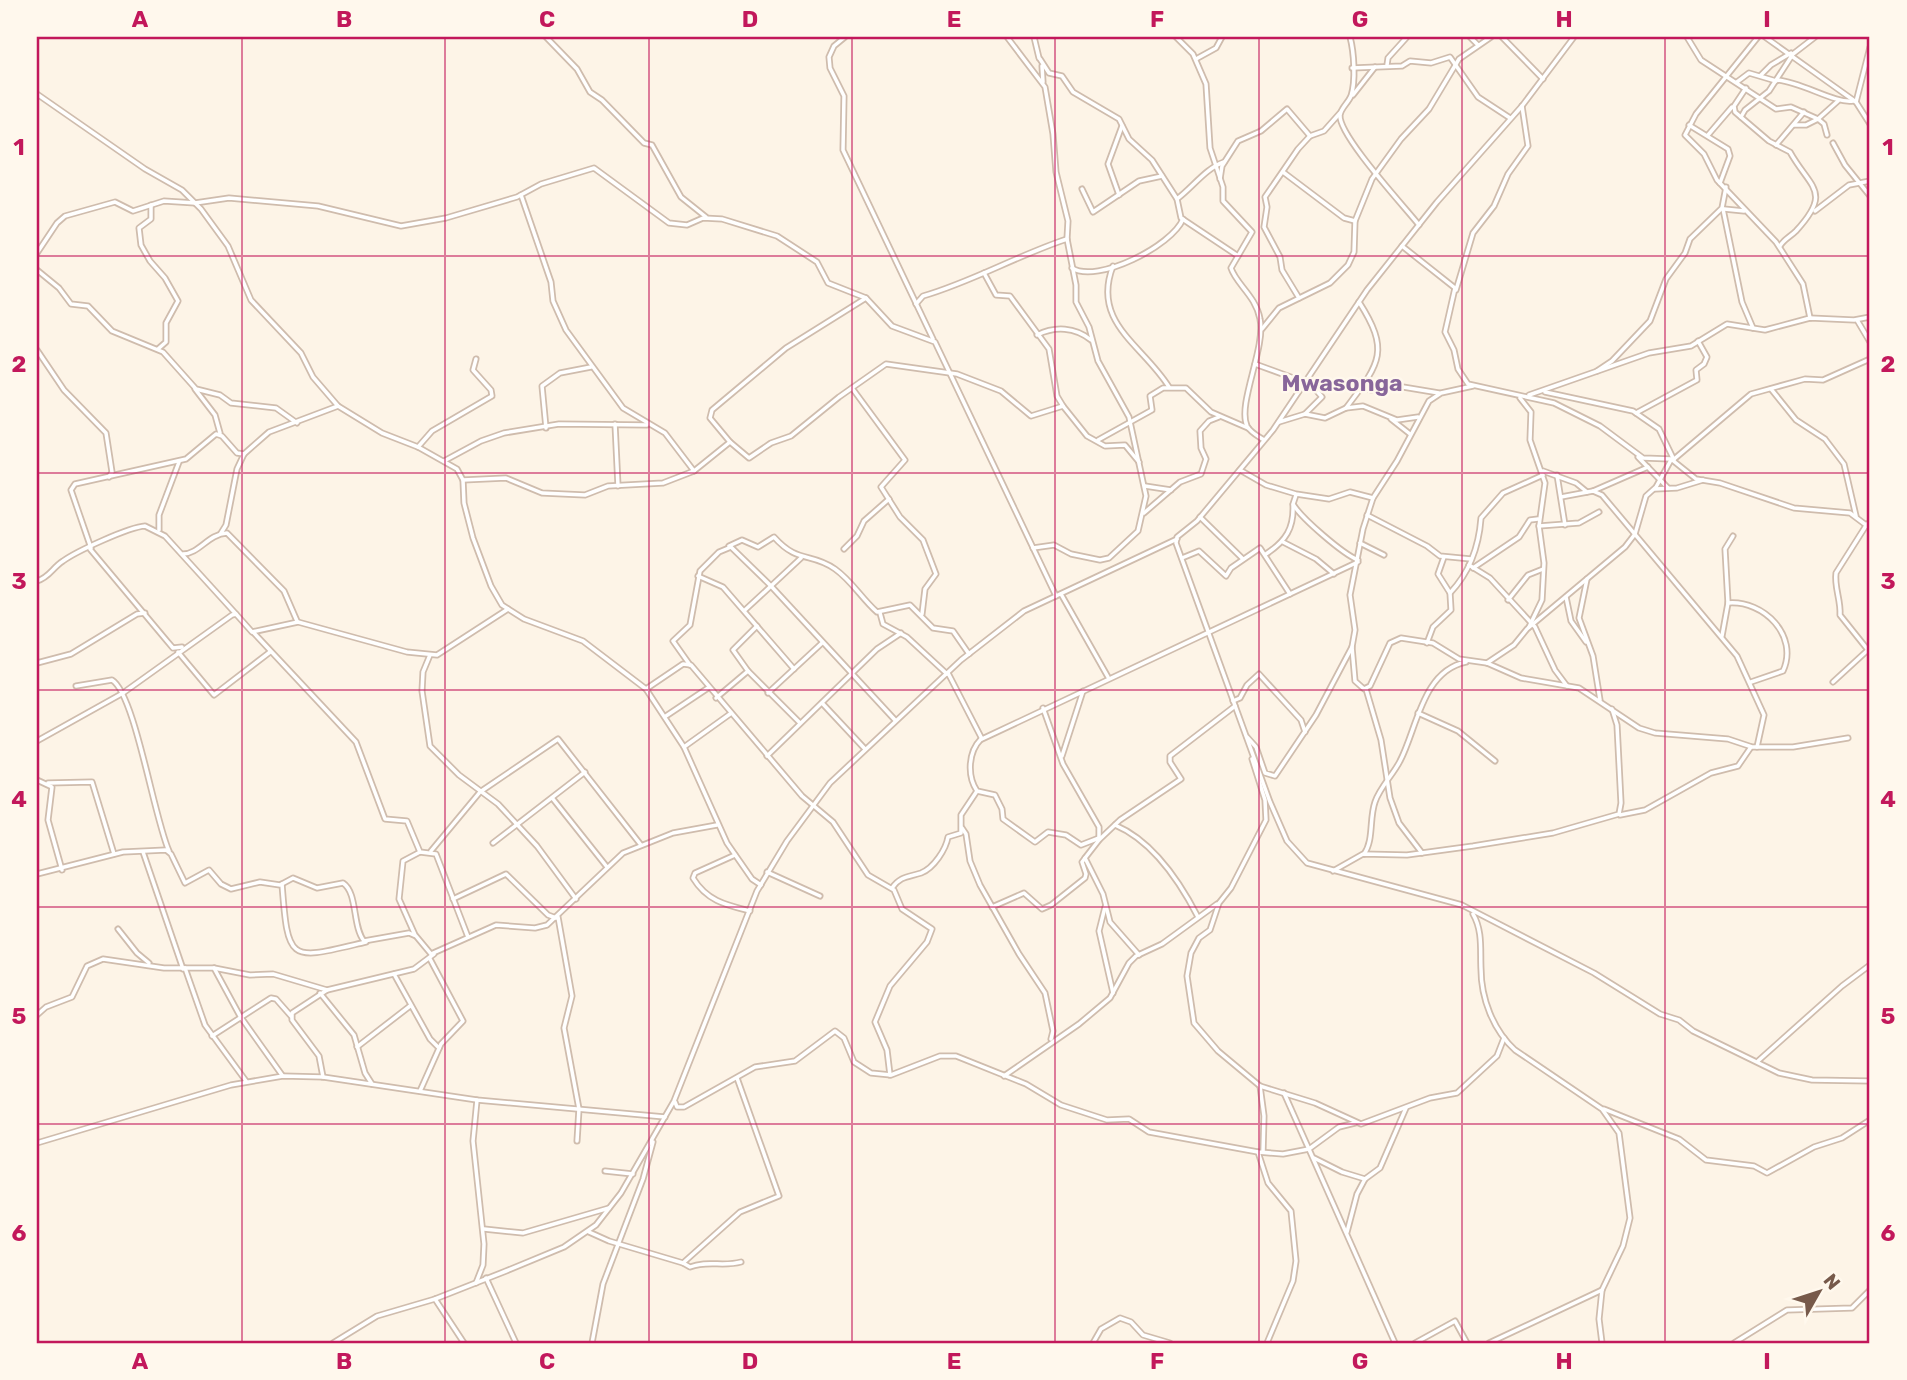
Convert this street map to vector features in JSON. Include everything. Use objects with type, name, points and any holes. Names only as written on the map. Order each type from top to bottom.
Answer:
[{"type":"street","points":[[547,37],[577,69],[590,92],[602,100],[643,142],[652,145],[681,197],[706,218],[777,236],[817,262],[828,283],[866,298],[892,326],[934,341]]},
{"type":"street","points":[[845,37],[834,46],[829,57],[830,68],[844,96],[843,150],[1033,548],[1108,677]]},
{"type":"street","points":[[1007,37],[1043,82]]},
{"type":"street","points":[[1033,548],[1052,544],[1071,554],[1102,560],[1129,542],[1141,527],[1145,486],[1131,422],[1113,383],[1098,362],[1089,327],[1078,307],[1066,239],[1068,221],[1056,172],[1053,134],[1034,37]]},
{"type":"street","points":[[1176,37],[1196,60],[1206,84],[1208,130],[1214,166],[1220,179],[1225,204],[1252,232],[1232,273],[1254,300],[1260,318],[1260,333],[1245,412],[1248,428]]},
{"type":"street","points":[[1196,60],[1216,48],[1222,37]]},
{"type":"street","points":[[1350,37],[1351,96]]},
{"type":"street","points":[[1387,65],[1388,58],[1407,37]]},
{"type":"street","points":[[1470,37],[1478,45]]},
{"type":"street","points":[[1260,333],[1274,312],[1335,280],[1348,265],[1354,252],[1354,221],[1377,172],[1401,139],[1426,113],[1457,62],[1491,37]]},
{"type":"street","points":[[1502,37],[1543,79]]},
{"type":"street","points":[[333,1343],[377,1316],[435,1299],[476,1283],[564,1247],[589,1232],[611,1208],[674,1101],[767,872],[813,804],[865,748],[969,654],[1024,611],[1177,539],[1200,517],[1279,422],[1359,302],[1402,246],[1522,106],[1574,37]]},
{"type":"street","points":[[1688,37],[1702,60],[1776,109],[1791,107],[1818,119],[1825,125],[1828,135]]},
{"type":"street","points":[[1758,37],[1685,132],[1686,137],[1704,154],[1720,183],[1780,247],[1803,284],[1810,318]]},
{"type":"street","points":[[1765,37],[1855,102],[1870,124]]},
{"type":"street","points":[[1761,75],[1770,65],[1792,54],[1815,37]]},
{"type":"street","points":[[1855,102],[1870,47]]},
{"type":"street","points":[[1741,117],[1776,81],[1792,54]]},
{"type":"street","points":[[1352,68],[1402,66],[1410,61],[1431,63],[1450,57],[1457,62],[1478,97],[1510,118]]},
{"type":"street","points":[[1040,59],[1049,73],[1062,76],[1073,92],[1094,107],[1118,117],[1177,198],[1183,219],[1238,256]]},
{"type":"street","points":[[1299,298],[1282,270],[1280,257],[1263,225],[1267,207],[1265,197],[1288,160],[1310,136],[1324,131],[1375,67]]},
{"type":"street","points":[[1737,82],[1749,72],[1822,92],[1838,101],[1855,102]]},
{"type":"street","points":[[1707,135],[1734,106],[1746,88]]},
{"type":"street","points":[[37,94],[145,169],[182,190],[195,203],[228,246],[251,300],[301,353],[313,377],[338,406],[382,433],[418,447],[457,469],[463,480],[464,503],[473,538],[495,594],[508,609],[583,641],[646,689],[684,747],[717,825],[752,879],[761,885]]},
{"type":"street","points":[[1794,125],[1806,125],[1818,119],[1838,101]]},
{"type":"street","points":[[1473,386],[1460,373],[1454,349],[1445,332],[1473,233],[1494,206],[1508,174],[1528,146],[1522,106]]},
{"type":"street","points":[[1734,106],[1741,117],[1776,145],[1792,154],[1794,163],[1809,177],[1817,200],[1815,209],[1780,247]]},
{"type":"street","points":[[1220,179],[1225,162],[1239,140],[1261,131],[1287,109],[1310,136]]},
{"type":"street","points":[[1776,145],[1804,112]]},
{"type":"street","points":[[1340,113],[1341,123],[1355,147],[1419,225]]},
{"type":"street","points":[[1689,125],[1730,152],[1720,183]]},
{"type":"street","points":[[1119,195],[1108,164],[1122,126]]},
{"type":"street","points":[[1833,143],[1859,184],[1870,196]]},
{"type":"street","points":[[1177,198],[1187,193],[1214,166],[1225,162]]},
{"type":"street","points":[[37,253],[57,223],[65,216],[115,202],[133,211],[164,201],[195,203],[229,198],[318,206],[401,226],[446,218],[521,195],[541,184],[594,168],[669,223],[687,225],[706,218]]},
{"type":"street","points":[[1283,172],[1344,218],[1354,221]]},
{"type":"street","points":[[1083,189],[1087,205],[1093,212],[1139,181],[1162,176]]},
{"type":"street","points":[[1815,211],[1849,185],[1870,181]]},
{"type":"street","points":[[1726,187],[1722,209],[1742,302],[1753,328]]},
{"type":"street","points":[[521,195],[551,282],[555,307],[591,367],[623,408],[670,438],[694,471]]},
{"type":"street","points":[[151,205],[151,219],[139,228],[141,245],[178,302],[166,323],[166,342],[158,349]]},
{"type":"street","points":[[1595,373],[1612,361],[1650,321],[1666,279],[1685,253],[1690,239],[1722,209],[1745,211]]},
{"type":"street","points":[[1072,268],[1082,273],[1132,262],[1173,234],[1183,219]]},
{"type":"street","points":[[916,304],[923,296],[984,273],[1037,247],[1066,239]]},
{"type":"street","points":[[1402,246],[1448,280],[1456,291]]},
{"type":"street","points":[[1114,266],[1107,296],[1111,312],[1134,347],[1160,373],[1169,387]]},
{"type":"street","points":[[37,270],[59,288],[71,304],[88,306],[112,331],[158,349],[215,415],[221,435],[237,453],[244,454]]},
{"type":"street","points":[[984,273],[996,295],[1010,296],[1050,353],[1057,396],[1085,434],[1107,447],[1125,445],[1139,462]]},
{"type":"street","points":[[866,298],[786,348],[712,410],[710,418],[730,442],[749,458],[771,443],[791,436],[886,364],[949,372],[1001,391],[1031,416],[1063,406]]},
{"type":"street","points":[[1346,408],[1377,365],[1379,349],[1375,330],[1359,302]]},
{"type":"street","points":[[1527,396],[1649,353],[1690,346],[1727,324],[1772,328],[1810,318],[1857,320],[1870,317]]},
{"type":"street","points":[[1857,320],[1870,342]]},
{"type":"street","points":[[1037,335],[1049,330],[1068,329],[1092,341]]},
{"type":"street","points":[[1636,413],[1697,380],[1695,370],[1707,357],[1698,341]]},
{"type":"street","points":[[37,350],[64,390],[106,433],[111,472],[109,477]]},
{"type":"street","points":[[418,447],[432,431],[492,396],[491,390],[475,373],[476,359]]},
{"type":"street","points":[[1488,663],[1514,645],[1532,624],[1613,559],[1635,534],[1646,497],[1673,460],[1746,398],[1805,379],[1823,380],[1870,359]]},
{"type":"street","points":[[1255,363],[1308,382],[1322,397],[1305,414],[1279,422]]},
{"type":"street","points":[[546,428],[542,386],[560,373],[591,367]]},
{"type":"street","points":[[1362,386],[1379,390],[1397,386],[1441,393],[1473,386],[1554,403],[1592,421],[1631,451],[1668,488]]},
{"type":"street","points":[[1096,440],[1153,408],[1150,399],[1152,393],[1169,387],[1186,387],[1197,396],[1204,407],[1219,417],[1248,428],[1264,441]]},
{"type":"street","points":[[194,388],[220,395],[230,403],[276,408],[297,423]]},
{"type":"street","points":[[852,388],[905,460],[881,485],[889,499],[923,540],[936,574],[924,593],[922,616]]},
{"type":"street","points":[[1772,389],[1794,418],[1825,439],[1844,464],[1856,516]]},
{"type":"street","points":[[1543,391],[1616,405],[1636,413],[1659,429],[1673,460],[1692,477],[1794,508],[1844,511],[1869,526],[1836,573],[1835,581],[1841,603],[1840,615],[1869,650],[1833,682]]},
{"type":"street","points":[[1366,688],[1362,688],[1355,681],[1352,647],[1355,630],[1350,595],[1367,515],[1373,498],[1418,417],[1428,402],[1441,393]]},
{"type":"street","points":[[1518,396],[1531,412],[1530,440],[1543,473],[1539,519],[1543,569],[1542,600],[1532,624]]},
{"type":"street","points":[[227,533],[226,524],[237,469],[244,454],[264,435],[338,406]]},
{"type":"street","points":[[1305,414],[1325,418],[1346,408],[1370,407],[1410,434]]},
{"type":"street","points":[[1144,513],[1180,482],[1201,474],[1206,459],[1201,450],[1200,431],[1206,423],[1219,417]]},
{"type":"street","points":[[1390,418],[1404,421],[1418,417]]},
{"type":"street","points":[[444,461],[494,435],[559,424],[647,425]]},
{"type":"street","points":[[615,424],[618,486]]},
{"type":"street","points":[[221,435],[213,435],[193,454],[180,460],[79,483],[71,488],[91,548],[140,607],[142,613],[214,695],[270,652]]},
{"type":"street","points":[[463,480],[506,478],[538,492],[585,495],[608,486],[663,483],[694,471],[730,442]]},
{"type":"street","points":[[1631,451],[1647,459],[1673,460]]},
{"type":"street","points":[[150,527],[157,521],[180,460]]},
{"type":"street","points":[[1561,497],[1593,491],[1648,467]]},
{"type":"street","points":[[1240,470],[1266,485],[1296,494],[1326,499],[1350,492],[1373,498]]},
{"type":"street","points":[[1471,566],[1482,528],[1480,519],[1497,498],[1543,473],[1557,475],[1580,485],[1587,492]]},
{"type":"street","points":[[1557,475],[1565,526]]},
{"type":"street","points":[[1653,489],[1703,480]]},
{"type":"street","points":[[1145,486],[1171,490]]},
{"type":"street","points":[[1593,491],[1602,495],[1722,636],[1751,682],[1764,715],[1756,747]]},
{"type":"street","points":[[1266,554],[1283,542],[1294,519],[1293,504],[1296,494]]},
{"type":"street","points":[[844,549],[857,536],[864,521],[889,499]]},
{"type":"street","points":[[1293,504],[1311,526],[1358,561]]},
{"type":"street","points":[[1539,526],[1579,523],[1599,512]]},
{"type":"street","points":[[1367,515],[1444,557],[1471,559]]},
{"type":"street","points":[[1200,517],[1242,559]]},
{"type":"street","points":[[1450,593],[1471,566],[1519,537],[1530,520],[1539,519]]},
{"type":"street","points":[[157,521],[159,530]]},
{"type":"street","points":[[183,554],[189,554],[221,533],[226,524]]},
{"type":"street","points":[[37,581],[49,576],[60,563],[134,527],[159,530],[356,742],[385,819],[407,821],[420,852]]},
{"type":"street","points":[[221,533],[227,533],[253,556],[284,591],[298,622]]},
{"type":"street","points":[[890,1075],[887,1050],[874,1022],[890,986],[927,942],[932,930],[902,909],[891,888],[868,875],[833,822],[802,796],[716,698],[673,644],[690,625],[698,576],[706,564],[729,546],[742,540],[758,547],[772,536],[801,558],[813,558],[834,568],[880,613],[884,624],[901,633],[947,673],[981,738]]},
{"type":"street","points":[[1722,636],[1728,603],[1726,549],[1733,536]]},
{"type":"street","points":[[1177,539],[1234,704],[1287,841],[1307,863],[1453,902],[1594,974],[1660,1014],[1679,1020],[1693,1031],[1779,1073],[1804,1078],[1870,1081]]},
{"type":"street","points":[[1283,542],[1316,559],[1334,574]]},
{"type":"street","points":[[1360,543],[1384,555]]},
{"type":"street","points":[[729,546],[736,549],[895,721]]},
{"type":"street","points":[[1182,558],[1199,551],[1224,576],[1257,549],[1266,554],[1290,594]]},
{"type":"street","points":[[1427,643],[1433,627],[1451,611],[1450,593],[1438,574],[1444,557]]},
{"type":"street","points":[[745,610],[801,558]]},
{"type":"street","points":[[1099,839],[1081,845],[1066,835],[1048,832],[1038,842],[1032,841],[1003,819],[995,795],[977,791],[971,781],[972,756],[981,738],[1358,561]]},
{"type":"street","points":[[1471,566],[1490,578],[1532,624],[1555,670],[1567,686]]},
{"type":"street","points":[[1508,600],[1528,575],[1543,569]]},
{"type":"street","points":[[698,576],[719,583],[794,669]]},
{"type":"street","points":[[1587,579],[1578,616],[1594,662],[1600,700]]},
{"type":"street","points":[[1566,597],[1571,621],[1587,643]]},
{"type":"street","points":[[1728,603],[1746,604],[1779,626],[1786,637],[1789,654],[1783,671],[1764,680],[1751,682]]},
{"type":"street","points":[[880,613],[907,605],[933,628],[953,631],[969,654]]},
{"type":"street","points":[[252,632],[298,622],[407,652],[437,655],[508,609]]},
{"type":"street","points":[[37,663],[71,654],[142,613]]},
{"type":"street","points":[[37,741],[123,692],[226,618],[236,614]]},
{"type":"street","points":[[757,626],[733,649],[748,671],[800,723]]},
{"type":"street","points":[[767,755],[877,649],[901,633]]},
{"type":"street","points":[[1422,852],[1397,820],[1386,782],[1381,740],[1366,688],[1392,640],[1401,638],[1427,643],[1472,662]]},
{"type":"street","points":[[768,693],[822,643]]},
{"type":"street","points":[[173,648],[184,647]]},
{"type":"street","points":[[1246,736],[1254,744],[1265,773],[1272,778],[1283,768],[1305,734],[1352,647]]},
{"type":"street","points":[[430,655],[422,677],[427,740],[440,759],[517,825],[576,900]]},
{"type":"street","points":[[1333,872],[1363,854],[1369,845],[1368,829],[1374,805],[1406,748],[1418,713],[1429,692],[1455,665],[1488,663],[1514,676],[1579,688],[1646,731],[1678,737],[1728,739],[1751,747],[1793,747],[1847,737]]},
{"type":"street","points":[[646,689],[681,665],[691,665]]},
{"type":"street","points":[[716,698],[748,671]]},
{"type":"street","points":[[992,907],[1024,892],[1045,909],[1085,878],[1082,862],[1099,839],[1181,779],[1169,757],[1240,699],[1254,676],[1259,674],[1301,720],[1305,734]]},
{"type":"street","points":[[76,686],[114,680],[123,692],[132,714],[149,791],[170,852],[185,883],[209,870],[221,884],[231,889],[260,882],[282,884],[293,878],[317,888],[345,884],[357,927],[366,943]]},
{"type":"street","points":[[666,716],[709,688]]},
{"type":"street","points":[[1061,758],[1084,689]]},
{"type":"street","points":[[822,703],[865,748]]},
{"type":"street","points":[[1611,707],[1617,725],[1621,803],[1618,815]]},
{"type":"street","points":[[1043,708],[1061,758],[1079,795],[1098,822],[1099,839]]},
{"type":"street","points":[[1418,713],[1465,736],[1495,761]]},
{"type":"street","points":[[684,747],[730,714]]},
{"type":"street","points":[[431,851],[481,792],[555,740],[561,741],[641,845]]},
{"type":"street","points":[[1363,854],[1422,852],[1553,833],[1645,810],[1711,773],[1738,766],[1751,747]]},
{"type":"street","points":[[1004,1076],[1079,1024],[1113,993],[1129,963],[1219,903],[1231,888],[1266,820],[1265,800],[1251,750]]},
{"type":"street","points":[[493,843],[585,772]]},
{"type":"street","points":[[37,780],[48,783],[92,782],[114,854]]},
{"type":"street","points":[[48,783],[52,789],[48,820],[62,870]]},
{"type":"street","points":[[977,791],[961,816],[973,870],[992,907],[1045,993],[1053,1031],[1051,1041]]},
{"type":"street","points":[[553,799],[607,867]]},
{"type":"street","points":[[290,1016],[320,993],[419,967],[434,954],[496,925],[535,928],[557,917],[623,853],[682,831],[717,825]]},
{"type":"street","points":[[1115,825],[1139,840],[1165,866],[1198,917]]},
{"type":"street","points":[[891,888],[900,878],[928,869],[946,848],[948,837],[960,835],[962,828]]},
{"type":"street","points":[[434,954],[427,953],[415,935],[400,899],[403,861],[420,852],[431,851],[438,856],[468,937]]},
{"type":"street","points":[[144,852],[202,1018],[212,1036],[246,1081]]},
{"type":"street","points":[[37,874],[62,870],[114,854],[170,852]]},
{"type":"street","points":[[735,855],[695,873],[693,878],[705,894],[717,902],[750,911]]},
{"type":"street","points":[[1085,858],[1103,894],[1112,925],[1139,955]]},
{"type":"street","points":[[767,872],[820,896]]},
{"type":"street","points":[[453,899],[506,874],[548,915],[557,917]]},
{"type":"street","points":[[282,884],[285,930],[298,950],[313,956],[404,933],[415,935]]},
{"type":"street","points":[[1219,903],[1210,930],[1197,941],[1189,961],[1192,1018],[1204,1037],[1260,1086],[1315,1103],[1357,1123]]},
{"type":"street","points":[[1105,907],[1099,931],[1113,993]]},
{"type":"street","points":[[1472,913],[1480,933],[1482,990],[1504,1038],[1515,1050],[1602,1109],[1679,1139],[1706,1160],[1755,1166],[1767,1173],[1814,1147],[1842,1138],[1870,1120]]},
{"type":"street","points":[[557,917],[572,996],[564,1034],[579,1109],[576,1141]]},
{"type":"street","points":[[118,929],[137,953],[154,966]]},
{"type":"street","points":[[37,1015],[46,1007],[72,997],[93,961],[117,960],[154,966],[215,968],[250,975],[273,974],[327,990]]},
{"type":"street","points":[[419,1091],[439,1048],[460,1026],[463,1018],[430,960]]},
{"type":"street","points":[[1758,1061],[1842,986],[1870,965]]},
{"type":"street","points":[[215,968],[240,1016],[283,1076]]},
{"type":"street","points":[[394,974],[410,1006],[439,1048]]},
{"type":"street","points":[[320,993],[354,1035],[365,1073],[373,1086]]},
{"type":"street","points":[[212,1036],[240,1016],[273,998],[290,1016],[319,1056],[323,1077]]},
{"type":"street","points":[[357,1047],[410,1006]]},
{"type":"street","points":[[37,1143],[246,1081],[283,1076],[323,1077],[477,1100],[666,1115],[762,1065],[795,1061],[835,1031],[845,1038],[850,1056],[858,1066],[871,1073],[890,1075],[949,1055],[1026,1084],[1061,1105],[1101,1118],[1127,1119],[1153,1133],[1283,1154],[1309,1149],[1339,1127],[1368,1123],[1407,1106],[1457,1093],[1497,1056],[1504,1038]]},
{"type":"street","points":[[363,1084],[365,1073]]},
{"type":"street","points":[[683,1263],[740,1212],[779,1196],[737,1078]]},
{"type":"street","points":[[1260,1086],[1264,1116],[1261,1152],[1268,1183],[1291,1211],[1296,1261],[1294,1277],[1267,1343]]},
{"type":"street","points":[[1284,1093],[1395,1343]]},
{"type":"street","points":[[476,1283],[484,1261],[473,1141],[477,1100]]},
{"type":"street","points":[[674,1101],[676,1106],[682,1107]]},
{"type":"street","points":[[1347,1232],[1357,1194],[1365,1179],[1380,1168],[1407,1106]]},
{"type":"street","points":[[1602,1109],[1619,1133],[1630,1218],[1623,1246],[1602,1290],[1599,1319],[1602,1343]]},
{"type":"street","points":[[592,1343],[601,1289],[647,1167],[653,1142]]},
{"type":"street","points":[[1314,1158],[1342,1172],[1365,1179]]},
{"type":"street","points":[[605,1171],[633,1174]]},
{"type":"street","points":[[483,1229],[523,1233],[611,1208]]},
{"type":"street","points":[[589,1232],[690,1267],[704,1262],[727,1266],[741,1262]]},
{"type":"street","points":[[486,1278],[516,1343]]},
{"type":"street","points":[[1489,1343],[1602,1290]]},
{"type":"street","points":[[1734,1343],[1785,1311],[1852,1308],[1870,1290]]},
{"type":"street","points":[[435,1299],[464,1343]]},
{"type":"street","points":[[1093,1343],[1101,1329],[1120,1318],[1131,1322],[1143,1335],[1170,1343]]},
{"type":"street","points":[[1415,1343],[1455,1321],[1466,1343]]},
{"type":"district","name":"Mwasonga","points":[[1342,383]]}]
